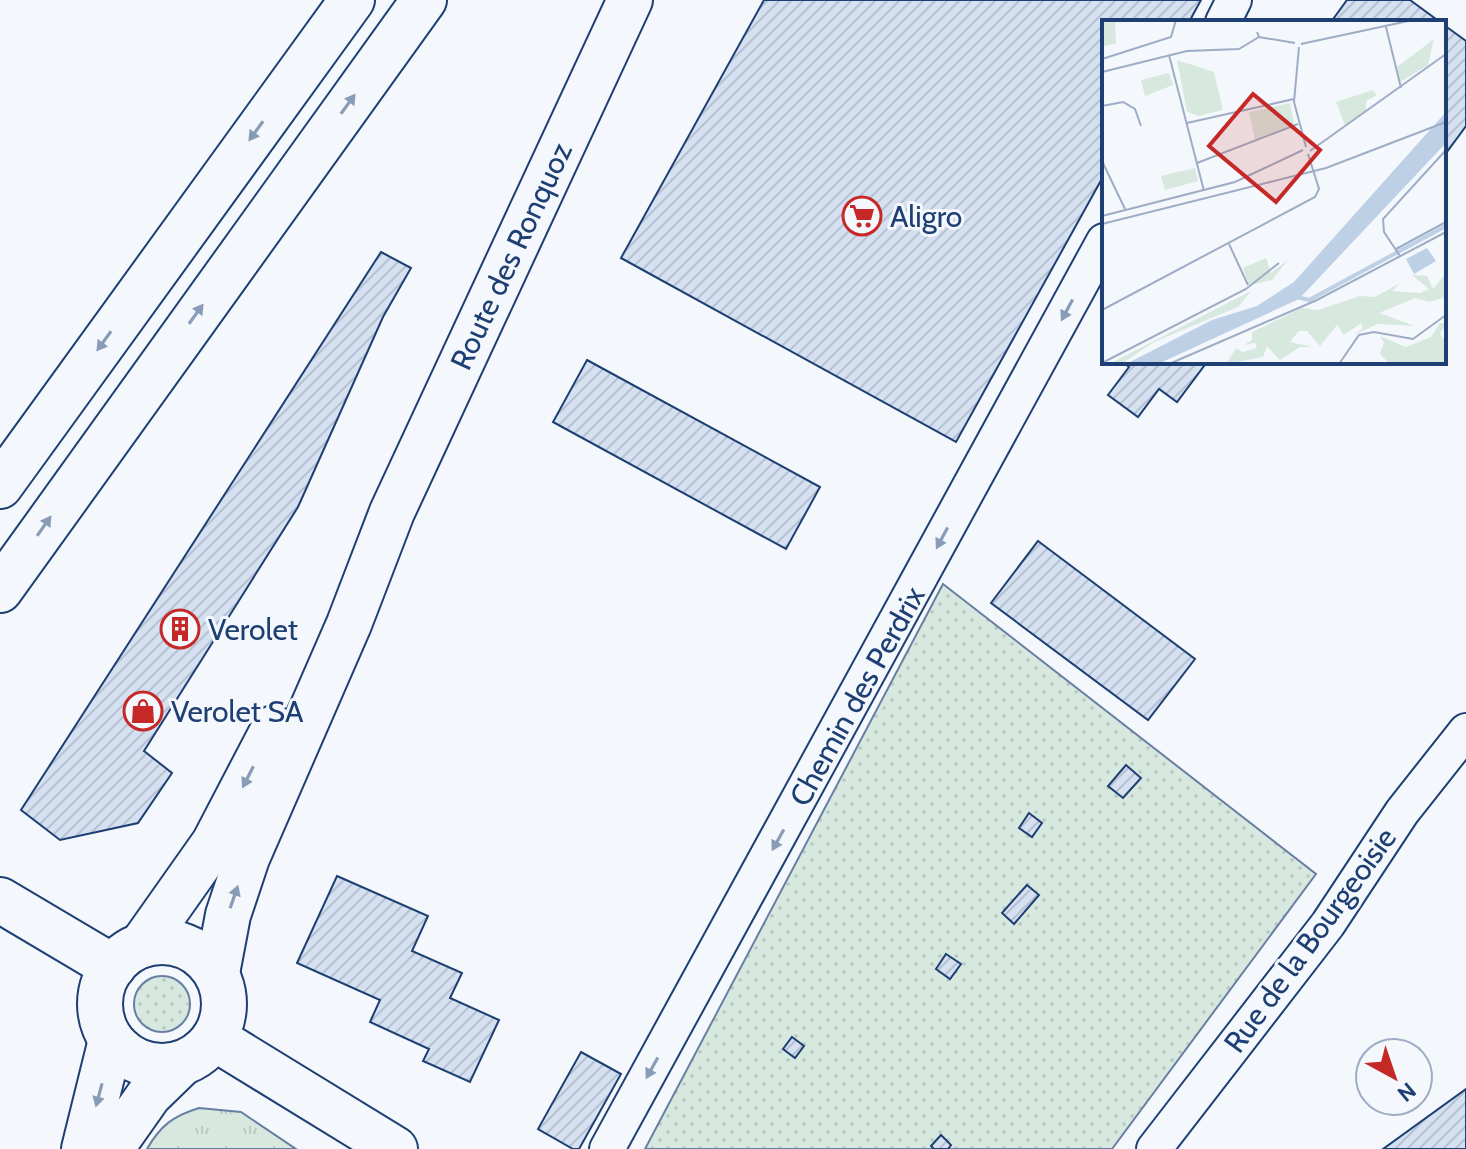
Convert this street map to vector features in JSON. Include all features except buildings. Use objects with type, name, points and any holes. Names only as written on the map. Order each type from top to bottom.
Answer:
[{"type":"main road","points":[[0,486],[352,0]]},
{"type":"main road","points":[[0,590],[424,0]]},
{"type":"main road","name":"Route des Ronquoz","points":[[217,973],[228,915],[247,858],[349,624],[392,512],[630,0]]},
{"type":"main road","name":"Route des Ronquoz","points":[[128,956],[214,843],[329,619],[392,512]]},
{"type":"main road","points":[[0,900],[128,956]]},
{"type":"main road","points":[[111,1149],[149,1095],[198,1050],[225,1006],[217,973],[203,957],[185,946],[164,941],[128,956],[100,997],[102,1019],[111,1040],[137,1061],[159,1066],[198,1050],[395,1149]]},
{"type":"main road","points":[[84,1149],[111,1040]]},
{"type":"street","points":[[1224,20],[1234,0]]},
{"type":"street","name":"Chemin des Perdrix","points":[[607,1149],[1102,245]]},
{"type":"street","name":"Rue de la Bourgeoisie","points":[[1154,1149],[1328,924],[1402,812],[1466,731]]},
{"type":"green space","points":[[943,584],[1316,874],[1112,1149],[645,1149]]},
{"type":"green space","points":[[162,976],[182,984],[190,1004],[182,1024],[162,1032],[142,1024],[134,1004],[142,984]]},
{"type":"green space","points":[[199,1108],[241,1112],[296,1149],[147,1149],[168,1123]]},
{"type":"place","name":"Aligro","points":[[862,216]]},
{"type":"place","name":"Verolet","points":[[180,629]]},
{"type":"place","name":"Verolet SA","points":[[143,711]]}]
